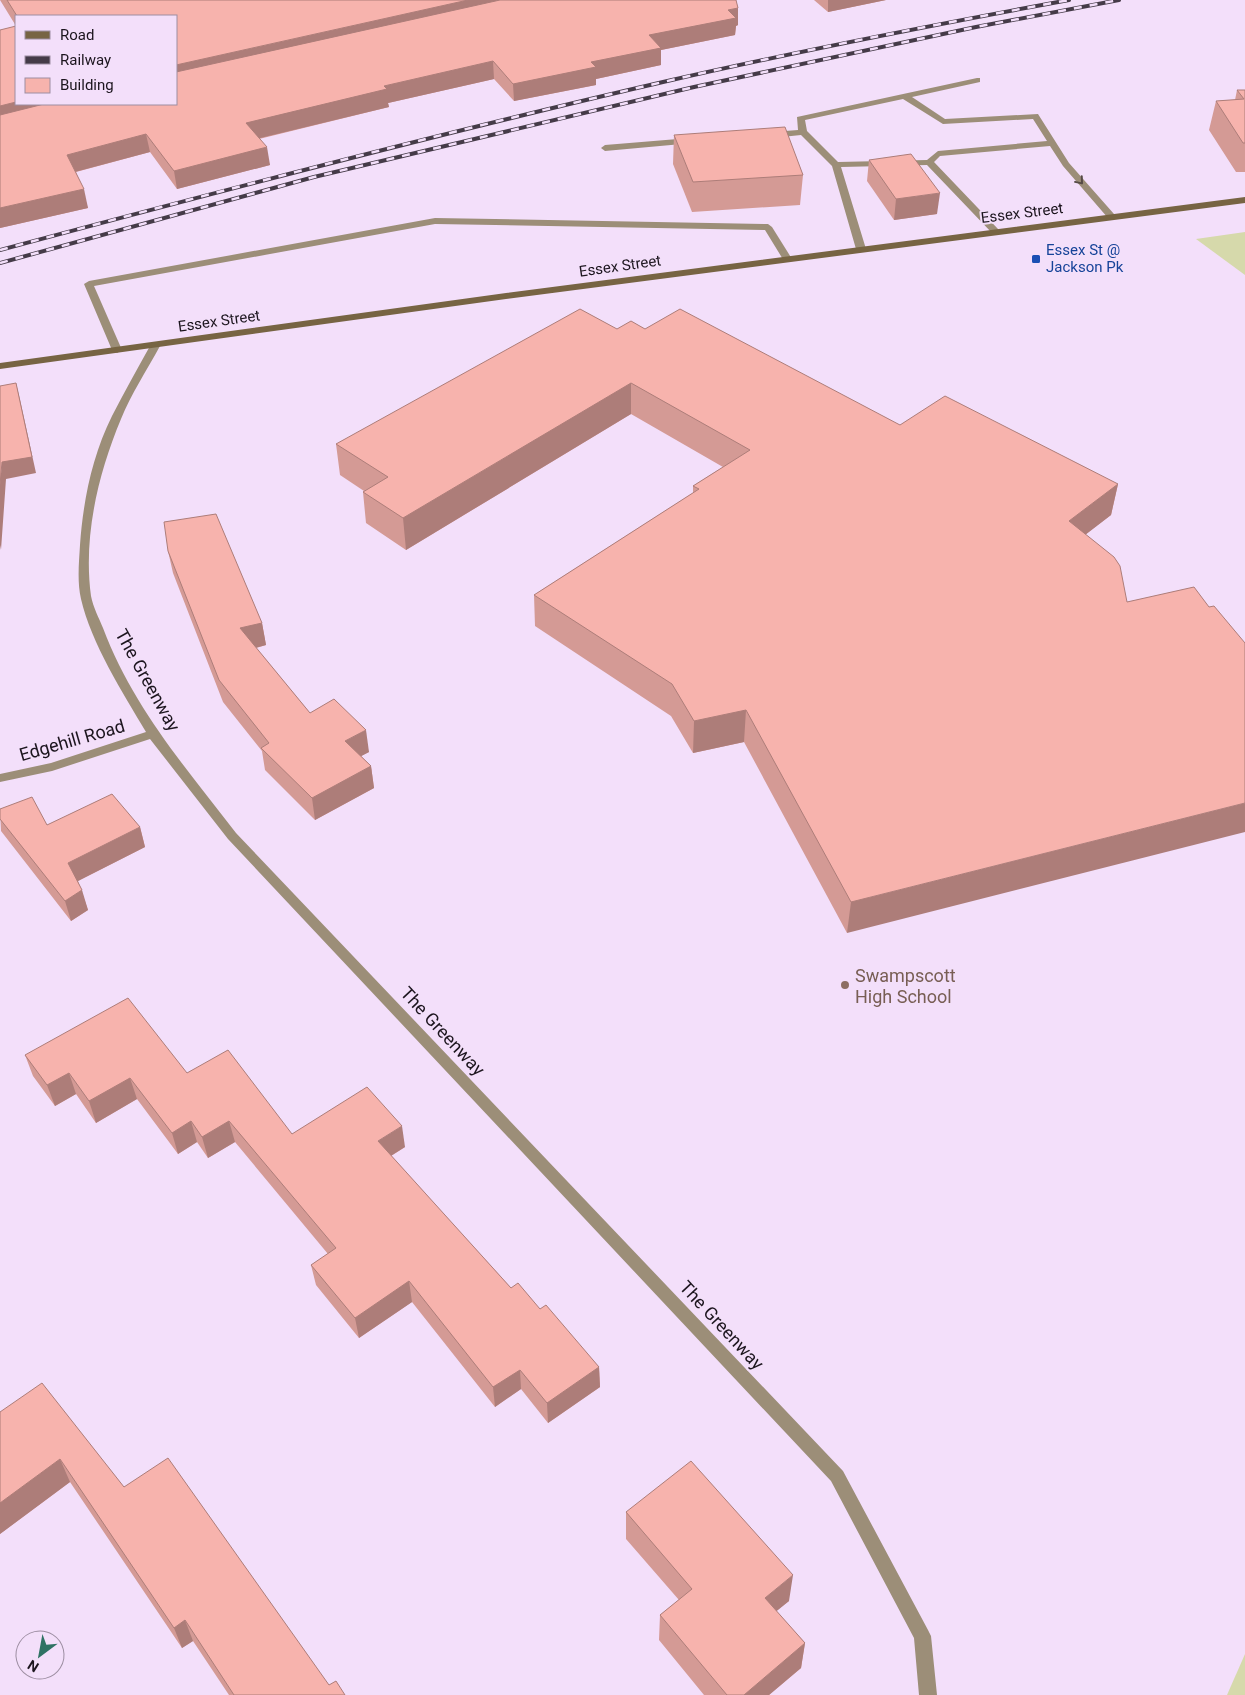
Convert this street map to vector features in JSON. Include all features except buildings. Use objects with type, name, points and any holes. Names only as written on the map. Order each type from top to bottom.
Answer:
[{"type":"main road","name":"Essex Street","points":[[0,366],[995,231],[1245,200]]},
{"type":"street","points":[[861,249],[836,166],[803,132],[800,120],[977,80]]},
{"type":"street","points":[[906,96],[943,122],[1035,116],[1066,164],[1110,216]]},
{"type":"street","points":[[763,135],[803,132]]},
{"type":"street","points":[[606,148],[704,140]]},
{"type":"street","points":[[836,166],[929,162],[938,154],[1053,143]]},
{"type":"street","points":[[929,162],[995,231]]},
{"type":"street","points":[[117,350],[89,284],[436,221],[768,227],[787,259]]},
{"type":"street","name":"The Greenway","points":[[154,346],[116,418],[97,471],[87,520],[84,560],[86,598],[102,641],[124,686],[153,734],[232,836],[837,1476],[922,1636],[928,1695]]},
{"type":"street","name":"Edgehill Road","points":[[0,778],[52,767],[153,734]]},
{"type":"green space","points":[[1245,232],[1245,275],[1196,239]]},
{"type":"green space","points":[[1245,1654],[1245,1695],[1227,1695]]},
{"type":"railway","points":[[0,250],[331,163],[580,101],[815,49],[1069,0]]},
{"type":"railway","points":[[0,263],[314,177],[694,87],[976,27],[1119,0]]},
{"type":"place","name":"Essex St @ Jackson Pk","points":[[1036,259]]},
{"type":"place","name":"Swampscott High School","points":[[845,985]]}]
